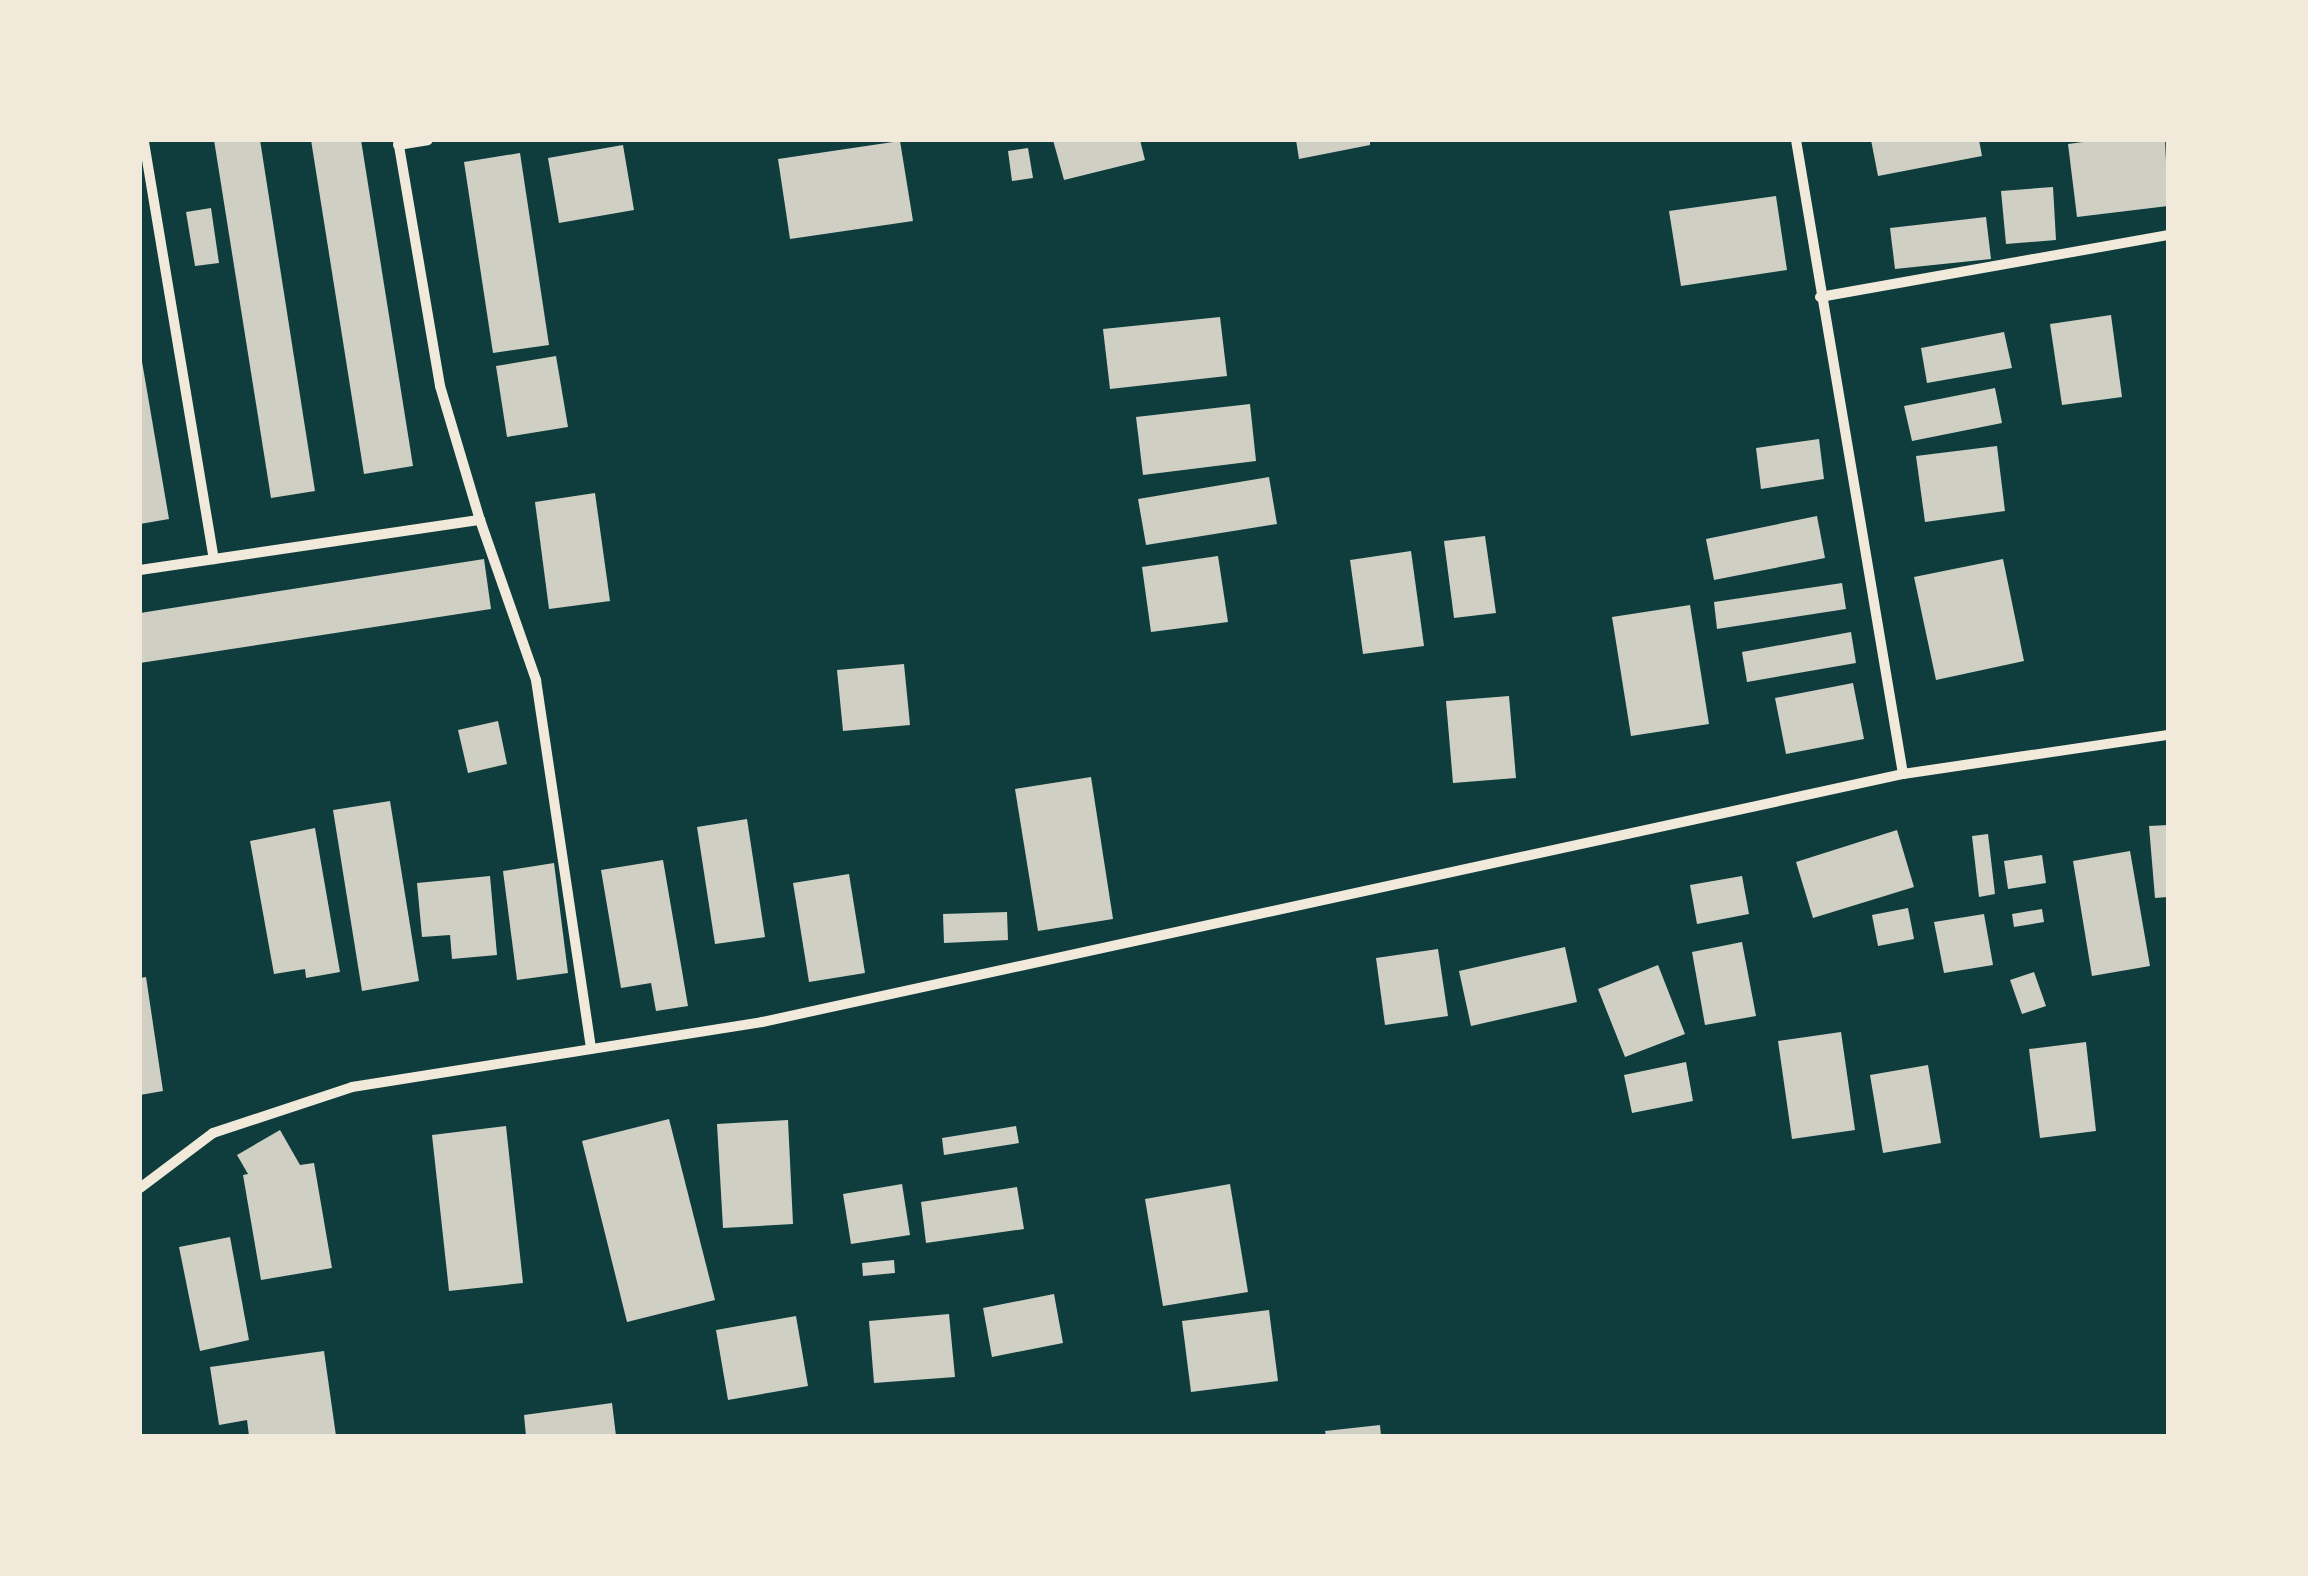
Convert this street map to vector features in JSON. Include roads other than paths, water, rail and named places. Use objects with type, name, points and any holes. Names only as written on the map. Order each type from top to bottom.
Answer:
[{"type":"street","points":[[428,140],[398,143],[440,386],[480,520],[536,680],[591,1049]]},
{"type":"street","points":[[1796,140],[1903,774]]},
{"type":"street","points":[[144,142],[214,559]]},
{"type":"street","points":[[1820,297],[2168,235]]},
{"type":"street","points":[[140,570],[480,520]]},
{"type":"street","points":[[140,1188],[213,1133],[352,1087],[762,1022],[1903,774],[2168,734]]}]
